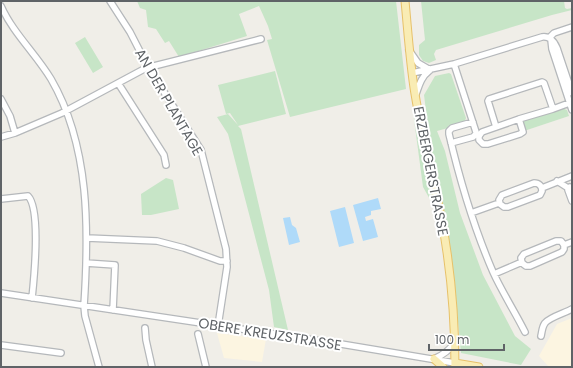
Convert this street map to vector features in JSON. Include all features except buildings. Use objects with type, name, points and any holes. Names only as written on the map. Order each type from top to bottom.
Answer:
[{"type":"main road","name":"ERZBERGERSTRASSE","points":[[405,1],[415,96],[442,223],[450,280],[455,342],[455,365]]},
{"type":"main road","points":[[434,359],[443,367]]},
{"type":"main road","points":[[455,365],[479,367]]},
{"type":"street","name":"AN DER PLANTAGE","points":[[110,1],[130,32],[148,67],[201,150],[226,249],[227,261],[218,326]]},
{"type":"street","points":[[1,6],[3,17],[50,78],[67,111],[76,140],[85,198],[87,238],[84,306],[85,316],[98,367]]},
{"type":"street","points":[[550,39],[556,32],[572,28]]},
{"type":"street","points":[[412,73],[454,64],[542,37],[548,37],[554,42],[557,48],[572,93]]},
{"type":"street","points":[[1,137],[15,133],[67,111],[148,67],[261,39]]},
{"type":"street","points":[[550,39],[572,110]]},
{"type":"street","points":[[409,50],[418,63],[431,70]]},
{"type":"street","points":[[454,64],[479,140],[482,143],[485,145],[520,134],[523,132],[519,119]]},
{"type":"street","points":[[415,96],[423,76],[431,70]]},
{"type":"street","points":[[118,83],[164,155],[166,166]]},
{"type":"street","points":[[496,127],[488,101],[489,99],[534,84],[544,83],[553,109]]},
{"type":"street","points":[[1,99],[10,116],[15,133]]},
{"type":"street","points":[[451,143],[473,137],[482,132],[519,119],[571,103]]},
{"type":"street","points":[[473,122],[450,129],[449,132],[451,143],[462,186],[494,274],[525,332]]},
{"type":"street","points":[[542,188],[572,176]]},
{"type":"street","points":[[557,182],[570,188],[568,191],[572,201]]},
{"type":"street","points":[[499,203],[499,198],[502,195],[525,186],[535,183],[539,184],[542,188]]},
{"type":"street","points":[[499,203],[505,208],[515,205],[540,195],[542,188]]},
{"type":"street","points":[[1,199],[28,196],[33,202],[35,266],[32,298]]},
{"type":"street","points":[[471,213],[499,203]]},
{"type":"street","points":[[87,238],[157,240],[220,261],[227,261]]},
{"type":"street","points":[[522,262],[522,257],[524,254],[554,241],[559,240],[564,245]]},
{"type":"street","points":[[564,245],[572,242]]},
{"type":"street","points":[[522,262],[525,265],[530,266],[562,252],[564,245]]},
{"type":"street","points":[[494,274],[522,262]]},
{"type":"street","points":[[86,263],[115,265],[114,310]]},
{"type":"street","name":"OBERE KREUZSTRASSE","points":[[1,294],[434,359],[455,365]]},
{"type":"street","points":[[541,336],[544,324],[572,309]]},
{"type":"street","points":[[145,328],[152,367]]},
{"type":"street","points":[[198,334],[206,367]]},
{"type":"street","points":[[434,359],[446,352],[455,342]]},
{"type":"street","points":[[1,345],[61,353]]},
{"type":"shaded area","points":[[572,318],[572,367],[549,367],[539,356],[557,324]]},
{"type":"shaded area","points":[[217,333],[266,339],[262,362],[224,358]]},
{"type":"green space","points":[[137,1],[396,1],[406,89],[290,117],[267,40],[272,39],[259,6],[239,14],[247,36],[179,57],[169,41],[165,43],[156,29],[148,27],[146,10],[140,8]]},
{"type":"green space","points":[[421,1],[564,1],[565,8],[572,8],[572,10],[436,50],[434,54],[436,60],[429,63],[423,61],[419,55],[419,45],[425,40]]},
{"type":"green space","points":[[85,37],[103,67],[93,73],[75,43]]},
{"type":"green space","points":[[275,71],[286,114],[238,126],[241,129],[288,330],[274,327],[269,290],[228,134],[217,117],[228,114],[238,125],[230,113],[226,114],[218,85]]},
{"type":"green space","points":[[449,73],[451,74],[466,118],[465,121],[437,131],[445,151],[460,213],[483,275],[515,336],[531,349],[521,365],[461,353],[454,280],[446,222],[430,142],[424,95],[435,76]]},
{"type":"green space","points":[[562,108],[567,110],[569,116],[524,131],[522,122],[524,120]]},
{"type":"green space","points":[[415,111],[436,210],[423,187],[413,112]]},
{"type":"green space","points":[[166,178],[173,180],[179,209],[151,215],[142,215],[141,194]]},
{"type":"water","points":[[378,198],[381,209],[371,211],[371,215],[365,217],[366,221],[373,219],[378,237],[363,241],[353,205]]},
{"type":"water","points":[[345,207],[354,243],[339,247],[330,211]]},
{"type":"water","points":[[290,217],[292,225],[296,228],[300,242],[289,245],[283,218]]}]
